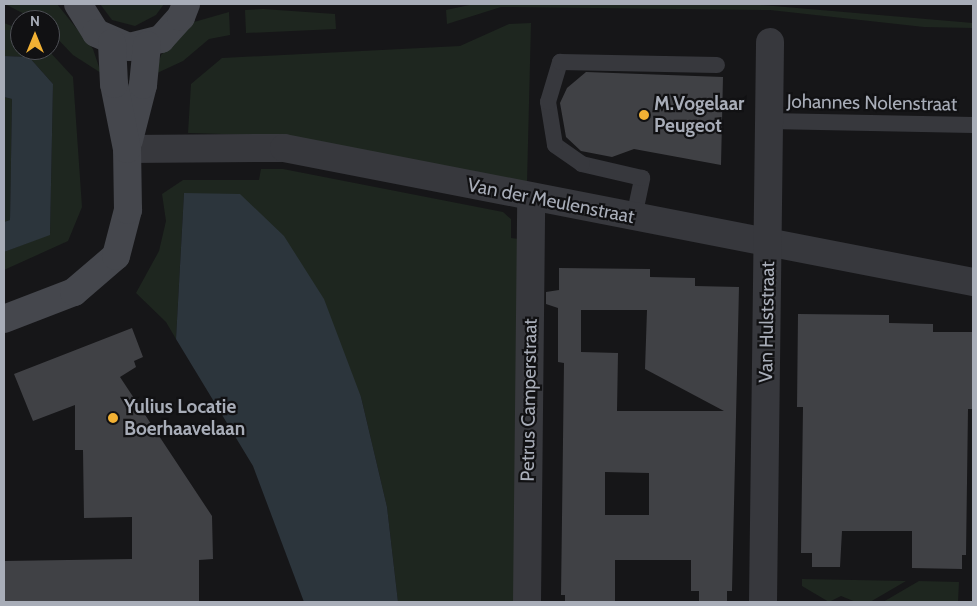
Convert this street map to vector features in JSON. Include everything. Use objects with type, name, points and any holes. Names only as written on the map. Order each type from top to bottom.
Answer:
[{"type":"street","points":[[78,4],[96,33],[112,43],[129,47],[147,45],[173,29],[186,4]]},
{"type":"street","name":"Van Hulststraat","points":[[763,602],[770,42]]},
{"type":"street","points":[[4,319],[74,292],[116,256],[128,210],[127,149],[114,84],[112,43]]},
{"type":"street","points":[[127,149],[143,85],[147,45]]},
{"type":"street","name":"Van der Meulenstraat","points":[[127,149],[284,148],[531,198],[973,282]]},
{"type":"street","name":"Petrus Camperstraat","points":[[526,602],[531,198]]},
{"type":"lane","points":[[634,217],[642,178],[582,164],[555,145],[548,102],[560,62],[717,65]]},
{"type":"lane","name":"Johannes Nolenstraat","points":[[769,121],[973,125]]},
{"type":"shaded area","points":[[5,4],[57,4],[93,49],[101,73],[73,55],[60,41],[60,10],[17,10]]},
{"type":"shaded area","points":[[100,4],[164,4],[156,15],[135,26],[112,20]]},
{"type":"shaded area","points":[[474,4],[749,4],[973,23],[973,28],[924,27],[770,10],[501,7],[447,24],[446,10]]},
{"type":"shaded area","points":[[263,9],[335,14],[336,29],[246,33],[245,10]]},
{"type":"shaded area","points":[[229,12],[230,35],[209,39],[183,61],[155,74],[161,55],[194,22]]},
{"type":"shaded area","points":[[4,23],[10,25],[10,56],[4,56]]},
{"type":"shaded area","points":[[531,23],[527,183],[287,136],[188,133],[191,84],[222,58],[460,46],[509,24]]},
{"type":"shaded area","points":[[4,56],[10,56],[10,60],[32,60],[53,84],[50,235],[4,252],[4,222],[10,220],[12,99],[4,97]]},
{"type":"shaded area","points":[[32,60],[57,60],[73,77],[82,207],[68,241],[4,270],[4,252],[50,234],[53,84]]},
{"type":"shaded area","points":[[4,97],[12,99],[10,220],[4,222]]},
{"type":"shaded area","points":[[261,169],[283,169],[503,212],[511,219],[511,238],[519,239],[515,602],[398,602],[387,507],[361,397],[184,193],[176,339],[166,322],[136,293],[159,251],[166,221],[162,194],[183,180],[259,180]]},
{"type":"shaded area","points":[[184,193],[240,194],[284,236],[324,299],[361,397],[387,507],[398,602],[304,602],[253,466],[176,339]]},
{"type":"shaded area","points":[[802,579],[906,581],[870,602],[856,602],[841,596],[829,602],[802,586]]},
{"type":"shaded area","points":[[919,581],[959,582],[958,602],[883,602]]},
{"type":"building","points":[[586,72],[723,77],[721,165],[634,149],[612,157],[581,151],[566,137],[560,103],[567,88]]},
{"type":"building","points":[[559,268],[650,269],[650,277],[695,278],[695,286],[739,287],[732,591],[727,591],[727,602],[699,602],[699,591],[691,591],[691,560],[615,560],[615,602],[565,602],[565,595],[561,595],[564,363],[558,362],[558,308],[546,304],[546,292],[559,290]],"holes":[[[581,310],[647,310],[645,369],[724,411],[617,411],[618,353],[581,352]],[[605,472],[649,473],[649,515],[605,515]]]},
{"type":"building","points":[[798,314],[889,315],[889,323],[933,324],[933,332],[973,332],[973,409],[968,409],[966,555],[962,555],[962,569],[912,568],[912,531],[842,531],[840,567],[812,567],[812,553],[801,553],[803,407],[797,407]]},
{"type":"building","points":[[132,328],[143,357],[134,361],[136,367],[120,377],[212,516],[213,559],[199,560],[199,602],[4,602],[4,561],[132,559],[132,517],[84,518],[83,450],[75,450],[75,405],[33,421],[14,374]]},
{"type":"place","name":"M.Vogelaar Peugeot","points":[[644,115]]},
{"type":"place","name":"Yulius Locatie Boerhaavelaan","points":[[113,418]]}]
